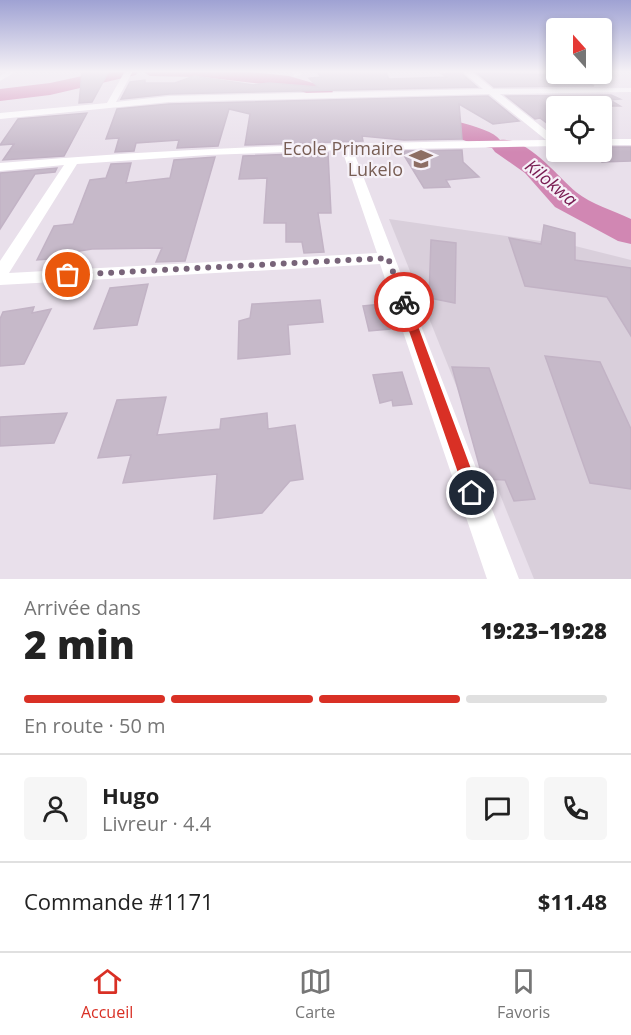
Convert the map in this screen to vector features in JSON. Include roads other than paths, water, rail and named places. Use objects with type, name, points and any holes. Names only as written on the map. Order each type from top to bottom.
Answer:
[{"type":"street","points":[[110,105],[114,98]]},
{"type":"street","points":[[0,116],[169,99],[208,98]]},
{"type":"street","points":[[0,167],[74,159],[346,146],[556,143],[499,98]]},
{"type":"street","points":[[612,142],[631,142]]},
{"type":"street","points":[[346,146],[503,579]]},
{"type":"street","points":[[0,274],[74,159]]},
{"type":"street","points":[[0,279],[388,258]]},
{"type":"waterway","name":"Kilokwa","points":[[405,118],[460,130],[488,141]]},
{"type":"waterway","name":"Kilokwa","points":[[504,147],[535,167],[566,200],[631,233]]},
{"type":"place","name":"Ecole Primaire Lukelo","points":[[421,159]]}]
